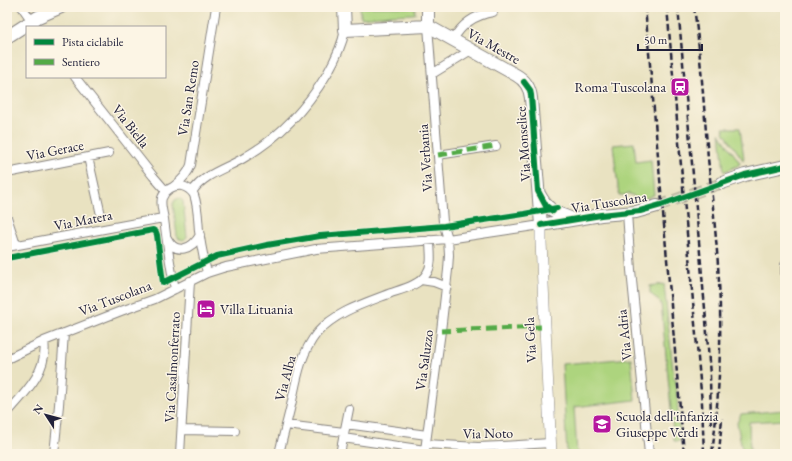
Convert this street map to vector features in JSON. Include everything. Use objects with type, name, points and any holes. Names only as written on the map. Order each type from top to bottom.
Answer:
[{"type":"main road","points":[[34,24],[61,7]]},
{"type":"main road","points":[[344,7],[345,30],[428,26],[428,7]]},
{"type":"main road","name":"Via Mestre","points":[[428,26],[516,75],[524,82]]},
{"type":"main road","points":[[7,37],[26,28]]},
{"type":"main road","name":"Via Monselice","points":[[524,82],[530,90],[531,95],[541,225]]},
{"type":"main road","points":[[722,182],[785,166]]},
{"type":"main road","points":[[538,191],[544,203],[550,209],[574,219]]},
{"type":"main road","name":"Via Tuscolana","points":[[541,225],[601,215],[640,211],[657,206]]},
{"type":"street","points":[[22,7],[34,24]]},
{"type":"street","name":"Via San Remo","points":[[170,189],[178,184],[186,175],[191,165],[216,7]]},
{"type":"street","points":[[453,40],[458,31],[473,18],[493,12]]},
{"type":"street","name":"Via Verbania","points":[[428,26],[443,222],[448,239],[449,262],[447,288]]},
{"type":"street","points":[[192,192],[200,182],[208,176],[239,161],[264,146],[288,125],[318,87],[332,64],[341,46],[345,30]]},
{"type":"street","points":[[432,74],[470,50]]},
{"type":"street","name":"Via Biella","points":[[76,78],[153,176],[170,189]]},
{"type":"street","points":[[438,155],[496,146]]},
{"type":"street","name":"Via Gerace","points":[[7,173],[109,152]]},
{"type":"street","points":[[88,157],[101,215]]},
{"type":"street","points":[[175,289],[163,218],[162,200],[164,195],[170,189],[182,186],[189,189],[196,201],[207,274]]},
{"type":"street","name":"Via Adria","points":[[627,213],[648,454]]},
{"type":"street","points":[[7,217],[16,245]]},
{"type":"street","name":"Via Matera","points":[[7,247],[163,218]]},
{"type":"street","name":"Via Tuscolana","points":[[7,359],[44,341],[154,299],[190,281],[226,267],[316,249],[448,239],[541,225]]},
{"type":"street","name":"Via Gela","points":[[541,225],[540,242],[550,448]]},
{"type":"street","points":[[166,235],[170,243],[179,249],[188,248],[191,246],[200,235]]},
{"type":"street","points":[[421,280],[427,273],[430,264],[430,240]]},
{"type":"street","points":[[421,280],[434,282],[447,288]]},
{"type":"street","name":"Via Alba","points":[[279,454],[300,364],[315,336],[331,320],[349,310],[421,280]]},
{"type":"street","name":"Via Casalmonferrato","points":[[180,454],[190,281]]},
{"type":"street","name":"Via Saluzzo","points":[[425,449],[447,288]]},
{"type":"street","points":[[54,454],[64,333]]},
{"type":"street","points":[[7,413],[29,389],[37,376],[45,352],[44,341]]},
{"type":"street","points":[[340,454],[349,409]]},
{"type":"street","points":[[286,425],[345,431],[427,435]]},
{"type":"street","points":[[182,430],[235,431]]},
{"type":"street","name":"Via Noto","points":[[345,431],[425,449],[509,446],[550,448]]},
{"type":"green space","points":[[360,7],[415,7],[415,14],[361,18]]},
{"type":"green space","points":[[723,128],[740,128],[743,160],[725,134]]},
{"type":"green space","points":[[720,132],[740,163],[739,165],[724,172]]},
{"type":"green space","points":[[634,143],[636,162],[651,160],[654,195],[639,201],[634,196],[627,193],[626,195],[619,195],[613,145]]},
{"type":"green space","points":[[179,198],[183,201],[187,237],[184,240],[179,239],[177,236],[173,204],[175,200]]},
{"type":"green space","points":[[664,284],[674,379],[676,380],[680,441],[674,441],[661,303],[650,293],[650,286]]},
{"type":"green space","points":[[631,358],[635,400],[574,407],[577,453],[589,454],[567,454],[562,364]]},
{"type":"green space","points":[[785,410],[785,420],[749,422],[750,454],[743,454],[737,423],[741,414]]},
{"type":"tunnel","points":[[657,206],[722,183]]},
{"type":"railway","points":[[645,7],[684,454]]},
{"type":"railway","points":[[667,7],[702,403],[704,454]]},
{"type":"railway","points":[[678,7],[706,320],[710,376],[711,424]]},
{"type":"railway","points":[[694,7],[716,234],[719,290],[719,364],[712,454]]},
{"type":"railway","points":[[719,454],[722,418]]},
{"type":"marked path","points":[[438,155],[496,146]]},
{"type":"marked path","points":[[441,331],[544,327]]},
{"type":"cycle path","points":[[524,82],[530,90],[531,95],[538,191],[546,206],[553,211]]},
{"type":"cycle path","points":[[541,225],[601,215],[640,211],[745,175],[785,166]]},
{"type":"cycle path","points":[[7,258],[153,230],[157,235],[163,283],[217,256],[267,245],[320,236],[444,226],[557,208]]},
{"type":"place","name":"Roma Tuscolana","points":[[680,87]]},
{"type":"place","name":"Villa Lituania","points":[[206,309]]},
{"type":"place","name":"Scuola dell'infanzia Giuseppe Verdi","points":[[602,424]]}]
